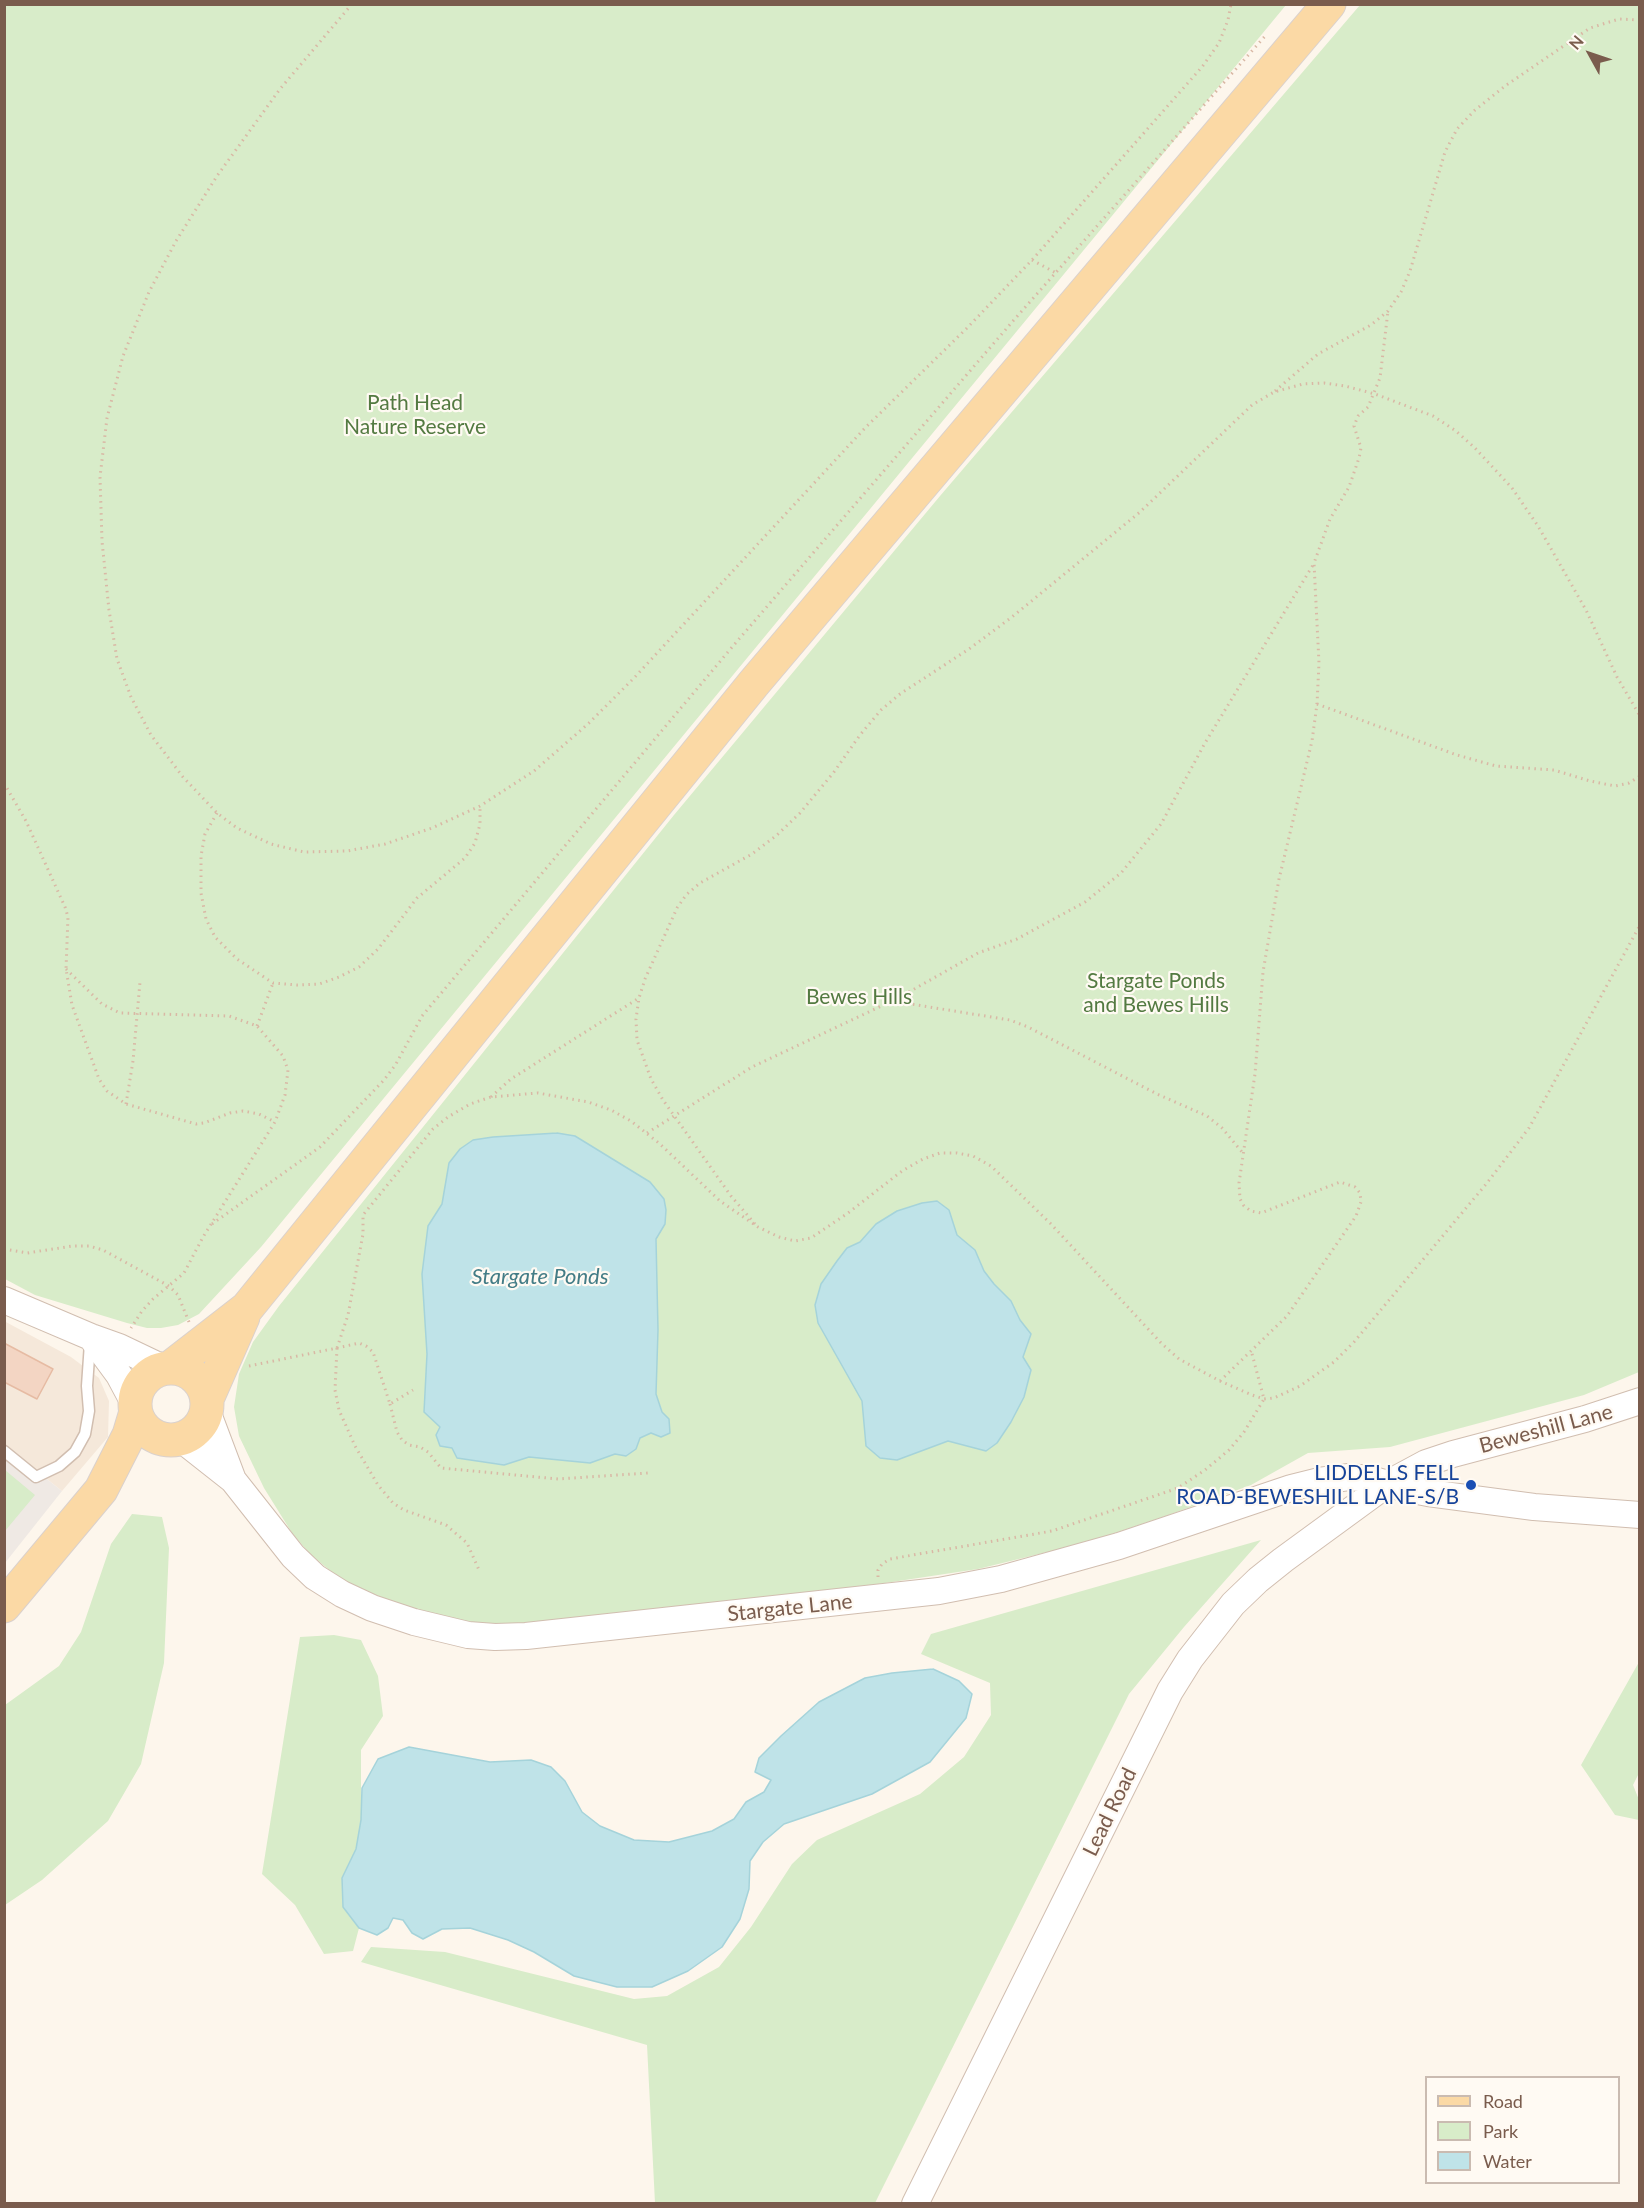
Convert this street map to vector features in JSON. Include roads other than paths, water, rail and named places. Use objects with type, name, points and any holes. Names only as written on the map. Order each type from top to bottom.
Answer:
[{"type":"main road","points":[[101,1490],[150,1454],[197,1429],[225,1355],[247,1308],[754,683],[1329,4]]},
{"type":"main road","points":[[4,1606],[101,1490],[129,1435],[136,1393],[146,1377],[167,1367],[247,1308]]},
{"type":"main road","points":[[167,1367],[182,1369],[198,1379],[204,1388],[207,1405]]},
{"type":"main road","points":[[135,1409],[139,1424],[146,1431],[164,1440],[177,1440]]},
{"type":"street","points":[[6,1302],[167,1367]]},
{"type":"street","points":[[91,1337],[119,1375],[135,1409]]},
{"type":"street","name":"Beweshill Lane","points":[[1387,1484],[1426,1462],[1585,1419],[1640,1401]]},
{"type":"street","name":"Stargate Lane","points":[[207,1405],[233,1480]]},
{"type":"street","name":"Stargate Lane","points":[[177,1440],[233,1480],[276,1537],[315,1577],[342,1594],[372,1608],[414,1622],[468,1635],[495,1637],[526,1636],[939,1591],[1001,1579],[1119,1546],[1253,1500],[1319,1481],[1361,1477],[1428,1493],[1534,1507],[1640,1515]]},
{"type":"street","name":"Lead Road","points":[[915,2204],[1170,1691],[1190,1659],[1233,1604],[1258,1580],[1387,1484]]},
{"type":"lane","points":[[4,1451],[36,1477],[59,1466],[75,1452],[85,1434],[89,1411],[87,1386],[91,1337]]},
{"type":"water","name":"Stargate Ponds","points":[[557,1133],[575,1136],[650,1182],[664,1199],[665,1224],[656,1239],[658,1330],[656,1394],[662,1412],[669,1419],[670,1433],[661,1437],[651,1433],[640,1438],[636,1449],[626,1456],[615,1454],[590,1463],[529,1457],[504,1465],[457,1458],[452,1448],[440,1446],[436,1435],[440,1427],[424,1412],[427,1354],[422,1274],[428,1226],[442,1204],[449,1163],[460,1149],[473,1140]]},
{"type":"water","points":[[937,1201],[949,1210],[957,1235],[975,1250],[984,1271],[1011,1301],[1020,1320],[1031,1334],[1023,1357],[1031,1370],[1024,1397],[1011,1422],[997,1443],[986,1451],[948,1441],[897,1460],[880,1458],[866,1446],[862,1401],[818,1323],[815,1305],[821,1284],[847,1248],[860,1242],[876,1224],[897,1211]]},
{"type":"water","points":[[933,1669],[959,1681],[972,1694],[966,1718],[930,1762],[872,1794],[784,1824],[763,1842],[750,1861],[749,1889],[740,1919],[722,1947],[688,1971],[652,1987],[617,1987],[574,1976],[534,1952],[508,1940],[470,1928],[442,1929],[423,1939],[412,1933],[403,1920],[393,1918],[388,1928],[377,1935],[359,1928],[343,1907],[342,1878],[356,1849],[361,1820],[362,1788],[378,1759],[409,1747],[490,1762],[531,1760],[551,1767],[565,1781],[582,1812],[600,1826],[634,1840],[669,1842],[712,1831],[734,1819],[746,1802],[764,1792],[771,1780],[755,1772],[759,1758],[819,1702],[865,1678]]},
{"type":"place","name":"LIDDELLS FELL ROAD-BEWESHILL LANE-S/B","points":[[1471,1485]]},
{"type":"park label","name":"Path Head Nature Reserve","points":[[415,415]]},
{"type":"park label","name":"Stargate Ponds and Bewes Hills","points":[[1156,993]]},
{"type":"park label","name":"Bewes Hills","points":[[859,997]]}]
